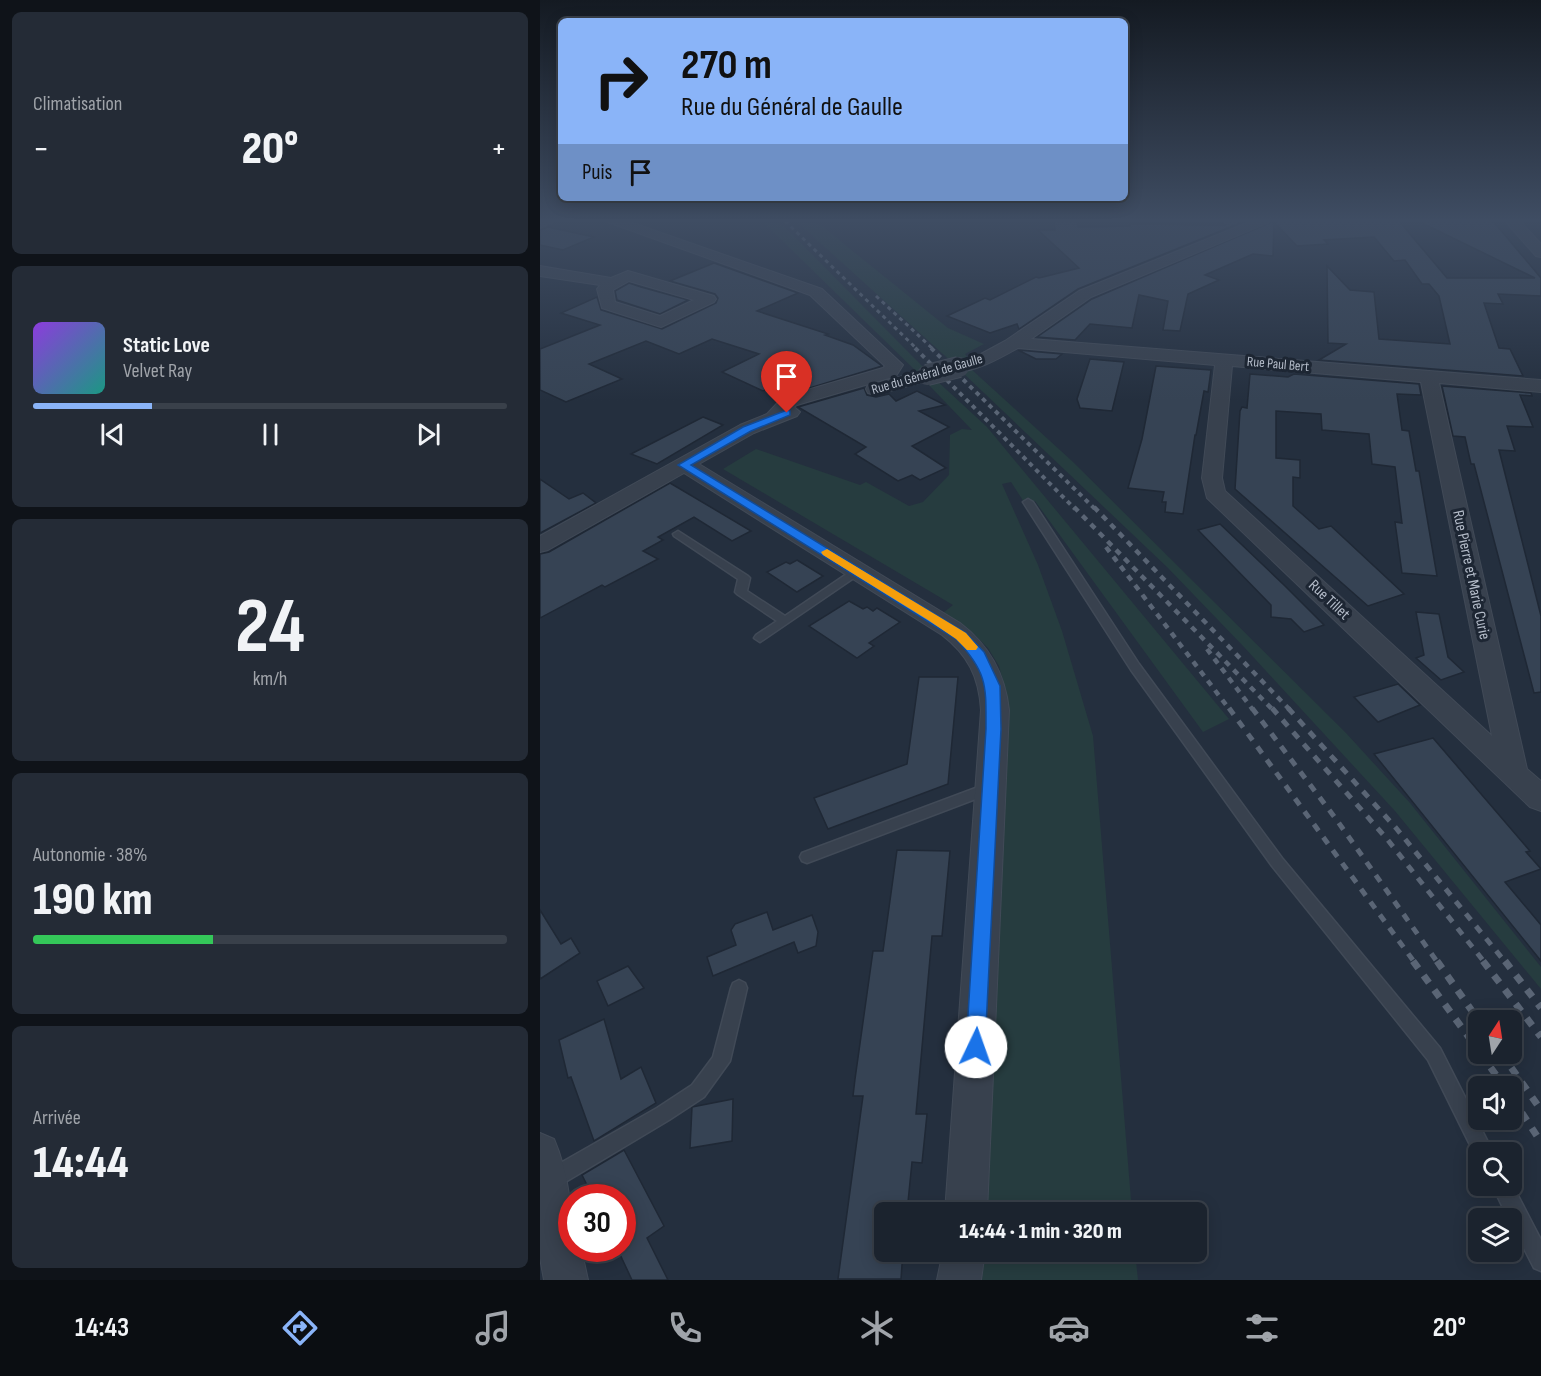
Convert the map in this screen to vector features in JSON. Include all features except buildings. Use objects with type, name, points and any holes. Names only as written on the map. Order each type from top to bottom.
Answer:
[{"type":"street","points":[[599,281],[613,283]]},
{"type":"street","points":[[618,281],[605,290],[608,305],[661,322],[708,300],[644,281]]},
{"type":"street","name":"Rue du Général de Gaulle","points":[[775,417],[786,404],[795,399],[844,387],[890,372],[894,365],[816,292],[788,281]]},
{"type":"street","name":"Rue du Général de Gaulle","points":[[540,545],[747,429],[775,417],[995,355],[1085,294],[1118,281]]},
{"type":"street","name":"Rue Paul Bert","points":[[1015,343],[1541,386]]},
{"type":"street","name":"Rue Tillet","points":[[1224,360],[1212,478],[1215,493],[1541,799]]},
{"type":"street","name":"Rue Pierre et Marie Curie","points":[[1429,377],[1514,774]]},
{"type":"street","points":[[684,465],[961,636],[985,665],[993,686],[994,697],[967,1202]]},
{"type":"street","points":[[543,1168],[566,1280]]},
{"type":"street","points":[[959,1280],[962,1262]]},
{"type":"lane","points":[[1028,502],[1136,667],[1277,862],[1434,1054],[1479,1142]]},
{"type":"lane","points":[[678,534],[744,578],[741,592],[785,621]]},
{"type":"lane","points":[[760,638],[858,571]]},
{"type":"lane","points":[[807,857],[990,788]]},
{"type":"lane","points":[[543,1168],[663,1114],[698,1091],[721,1061],[740,988]]},
{"type":"lane","points":[[1508,1196],[1541,1261]]},
{"type":"green space","points":[[823,281],[838,281],[926,370],[917,372]]},
{"type":"green space","points":[[862,281],[890,281],[948,328],[984,344],[965,354],[969,359],[954,364]]},
{"type":"green space","points":[[971,369],[1072,461],[1346,733],[1410,803],[1541,967],[1541,989],[1395,811],[1168,568],[963,373]]},
{"type":"green space","points":[[936,380],[987,427],[1229,719],[1203,732],[1035,501],[1024,502],[1011,482],[1002,484],[1038,565],[1062,631],[1093,736],[1131,1202],[985,1202],[1007,696],[999,666],[988,648],[974,634],[943,613],[953,605],[723,469],[756,449],[860,485],[866,482],[909,506],[923,502],[949,475],[950,435],[962,429],[972,430],[926,382]]},
{"type":"green space","points":[[983,1262],[1136,1262],[1138,1280],[982,1280]]},
{"type":"railway","points":[[847,281],[917,349]]},
{"type":"railway","points":[[876,296],[933,349]]},
{"type":"railway","points":[[915,348],[1075,509]]},
{"type":"railway","points":[[931,348],[1095,509]]},
{"type":"railway","points":[[1074,507],[1273,710]]},
{"type":"railway","points":[[1094,507],[1290,710]]},
{"type":"railway","points":[[1106,547],[1230,710]]},
{"type":"railway","points":[[1207,649],[1253,710]]},
{"type":"railway","points":[[1229,708],[1415,963]]},
{"type":"railway","points":[[1252,708],[1336,819],[1438,963]]},
{"type":"railway","points":[[1272,708],[1387,839],[1485,963]]},
{"type":"railway","points":[[1288,708],[1396,828],[1506,963]]},
{"type":"railway","points":[[1413,961],[1468,1036]]},
{"type":"railway","points":[[1437,961],[1471,1010]]},
{"type":"railway","points":[[1483,961],[1541,1037]]},
{"type":"railway","points":[[1505,961],[1541,1008]]},
{"type":"railway","points":[[1488,1064],[1497,1076]]},
{"type":"railway","points":[[1509,1064],[1541,1110]]},
{"type":"railway","points":[[1522,1113],[1541,1142]]},
{"type":"slow traffic","points":[[827,552],[933,617],[961,636],[972,647]]},
{"type":"route","points":[[787,413],[747,429],[684,465],[961,636],[979,655],[993,686],[994,729],[976,1047]]}]
